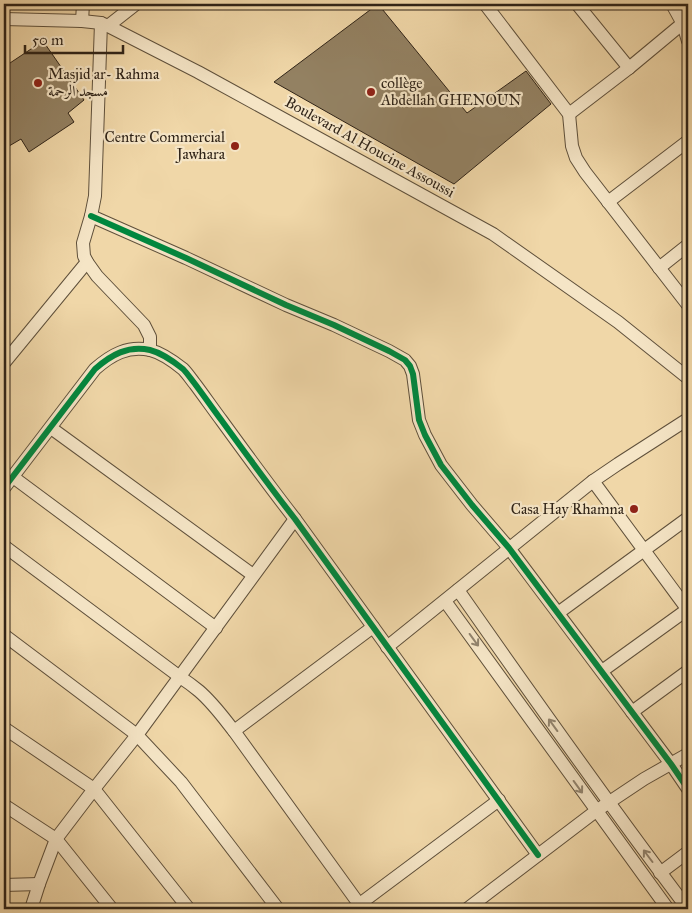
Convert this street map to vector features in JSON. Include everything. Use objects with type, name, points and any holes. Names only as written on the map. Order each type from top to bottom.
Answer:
[{"type":"street","points":[[82,21],[83,4]]},
{"type":"street","points":[[136,4],[104,24],[94,196],[83,250],[87,262],[98,276],[144,325],[150,337],[150,350]]},
{"type":"street","points":[[485,4],[569,114],[572,146],[584,172],[688,305]]},
{"type":"street","points":[[577,4],[629,68]]},
{"type":"street","points":[[672,4],[685,22],[688,41]]},
{"type":"street","name":"Boulevard Al Houcine Assoussi","points":[[4,19],[82,21],[104,24],[198,72],[493,234],[611,316],[688,378]]},
{"type":"street","points":[[569,114],[685,22]]},
{"type":"street","points":[[608,202],[688,141]]},
{"type":"street","points":[[91,216],[341,328],[405,360],[413,374],[419,420],[431,448],[442,465],[509,548],[688,789]]},
{"type":"street","points":[[659,268],[688,245]]},
{"type":"street","points":[[4,363],[87,262]]},
{"type":"street","points":[[4,488],[90,376],[104,361],[125,350],[136,348],[150,350],[162,355],[184,370],[295,519],[538,855]]},
{"type":"street","points":[[387,647],[594,481],[688,419]]},
{"type":"street","points":[[51,428],[253,575]]},
{"type":"street","points":[[13,477],[216,628]]},
{"type":"street","points":[[594,481],[688,610],[602,671]]},
{"type":"street","points":[[558,613],[688,518]]},
{"type":"street","points":[[32,909],[56,839],[138,735],[295,519]]},
{"type":"street","points":[[4,546],[180,676],[208,699],[234,731],[356,907],[499,800]]},
{"type":"street","points":[[458,590],[608,802],[688,909]]},
{"type":"street","points":[[445,601],[668,909]]},
{"type":"street","points":[[234,731],[373,627]]},
{"type":"street","points":[[4,635],[138,735],[182,782],[278,909]]},
{"type":"street","points":[[632,712],[688,671]]},
{"type":"street","points":[[4,728],[94,789],[189,909]]},
{"type":"street","points":[[467,909],[608,802],[688,754]]},
{"type":"street","points":[[4,805],[56,839],[112,909]]},
{"type":"street","points":[[660,873],[688,852]]},
{"type":"street","points":[[4,885],[39,884]]},
{"type":"building","name":"collège Abdellah GHENOUN","points":[[378,4],[467,113],[526,71],[551,104],[454,184],[274,82]]},
{"type":"building","name":"Masjid ar- Rahma مسجد الرحمة","points":[[43,41],[84,100],[68,113],[74,122],[29,152],[21,139],[4,149],[4,67]]},
{"type":"cycle path","points":[[91,216],[334,325],[405,360],[413,374],[419,420],[441,465],[509,548],[688,789]]},
{"type":"cycle path","points":[[4,488],[95,369],[101,364],[120,352],[134,349],[154,351],[171,360],[183,369],[295,519],[538,855]]},
{"type":"place","name":"Masjid ar- Rahma مسجد الرحمة","points":[[38,83]]},
{"type":"place","name":"collège Abdellah GHENOUN","points":[[371,92]]},
{"type":"place","name":"Centre Commercial Jawhara","points":[[235,146]]},
{"type":"place","name":"Casa Hay Rhamna","points":[[634,509]]}]
